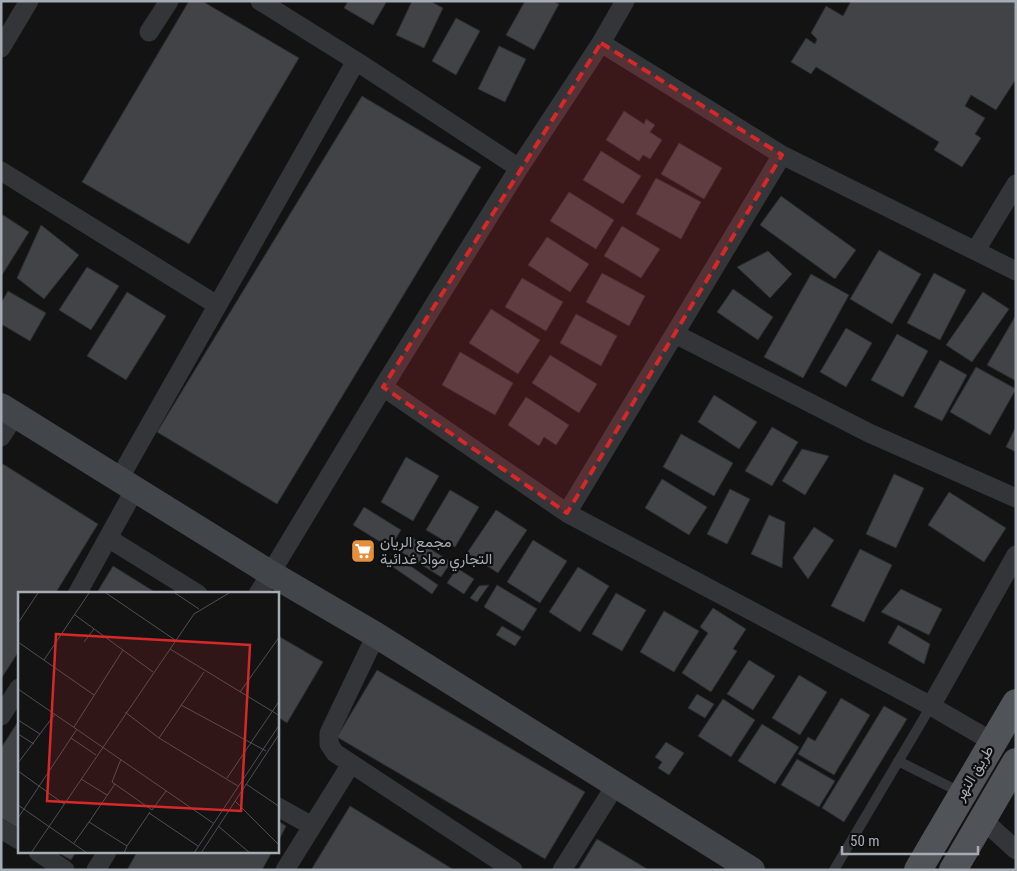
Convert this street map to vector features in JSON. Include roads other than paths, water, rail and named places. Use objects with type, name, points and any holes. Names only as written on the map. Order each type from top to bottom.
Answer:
[{"type":"main road","points":[[8,410],[127,484],[264,583],[376,635],[752,870]]},
{"type":"main road","name":"طريق النهر","points":[[918,870],[1016,703]]},
{"type":"main road","name":"طريق النهر","points":[[957,868],[982,819],[1016,762]]},
{"type":"street","points":[[1,48],[29,1]]},
{"type":"street","points":[[149,32],[169,1]]},
{"type":"street","points":[[260,1],[356,61],[519,168]]},
{"type":"street","points":[[264,583],[383,387],[519,168],[601,43],[625,1]]},
{"type":"street","points":[[601,43],[782,156],[1016,271]]},
{"type":"street","points":[[78,592],[108,538],[127,484],[217,305],[356,61]]},
{"type":"street","points":[[566,513],[782,156]]},
{"type":"street","points":[[1,171],[217,305]]},
{"type":"street","points":[[976,250],[1016,184]]},
{"type":"street","points":[[675,334],[869,433],[1016,498]]},
{"type":"street","points":[[383,387],[566,513],[931,706],[993,742]]},
{"type":"street","points":[[1,437],[8,410]]},
{"type":"street","points":[[108,538],[195,592]]},
{"type":"street","points":[[931,706],[1016,555]]},
{"type":"street","points":[[376,635],[329,733],[329,744],[335,753],[351,764],[513,870]]},
{"type":"street","points":[[1,716],[18,690]]},
{"type":"street","points":[[285,870],[351,764]]},
{"type":"street","points":[[562,870],[616,786]]},
{"type":"street","points":[[279,808],[312,826]]},
{"type":"street","points":[[982,819],[1016,850]]},
{"type":"street","points":[[1,829],[18,839]]},
{"type":"street","points":[[41,854],[65,870]]},
{"type":"street","points":[[96,870],[106,854]]},
{"type":"lane","points":[[834,870],[931,706]]},
{"type":"lane","points":[[898,761],[963,793]]},
{"type":"place","name":"مجمع الريان التجاري مواد غدائية","points":[[363,551]]}]
